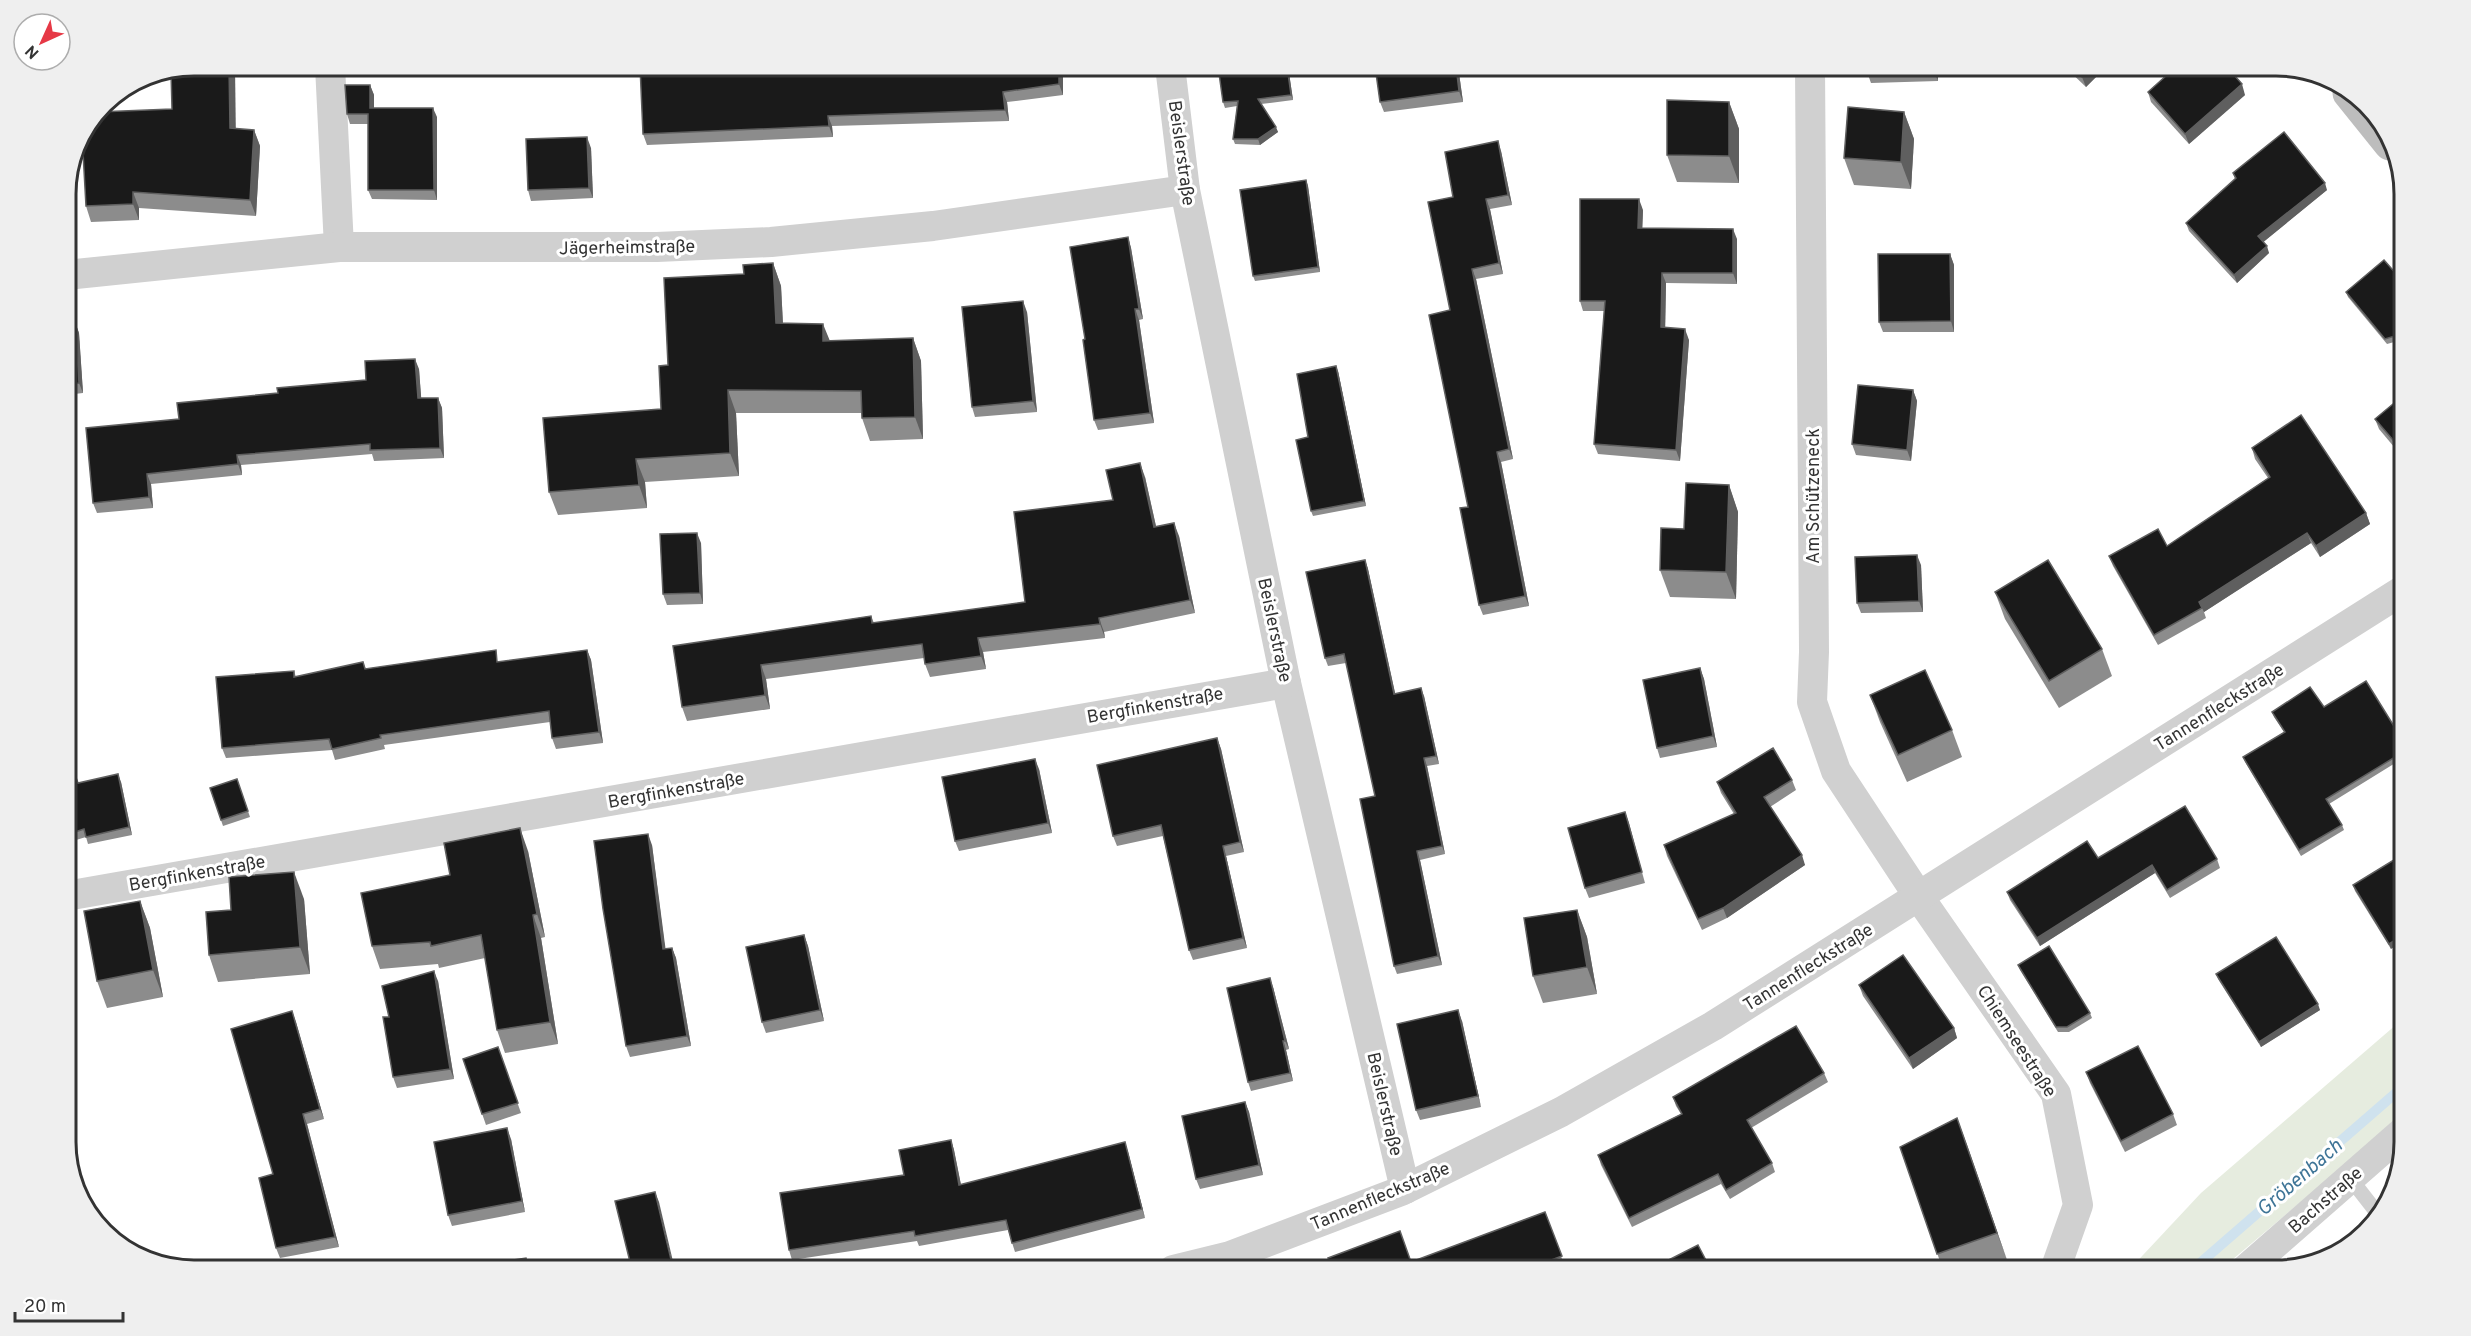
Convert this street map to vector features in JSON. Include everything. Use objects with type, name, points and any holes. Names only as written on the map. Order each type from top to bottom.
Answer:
[{"type":"street","name":"Am Schützeneck","points":[[1810,76],[1814,641],[1812,702],[1836,771],[1919,897]]},
{"type":"street","points":[[331,77],[339,247]]},
{"type":"street","name":"Beislerstraße","points":[[1171,77],[1185,190],[1286,683],[1405,1189]]},
{"type":"street","name":"Jägerheimstraße","points":[[77,274],[339,247],[657,247],[771,242],[933,226],[1185,190]]},
{"type":"street","name":"Tannenfleckstraße","points":[[1214,1260],[1230,1256],[1405,1189],[1561,1112],[1683,1044],[2394,596]]},
{"type":"street","name":"Bergfinkenstraße","points":[[77,894],[1286,683]]},
{"type":"street","name":"Chiemseestraße","points":[[1919,897],[2056,1094],[2079,1205],[2059,1260]]},
{"type":"street","name":"Bachstraße","points":[[2256,1260],[2394,1140]]},
{"type":"lane","points":[[2350,1178],[2374,1209]]},
{"type":"shaded area","points":[[2394,1026],[2394,1123],[2232,1260],[2138,1260],[2201,1193]]},
{"type":"building","points":[[1288,76],[1291,95],[1258,99],[1276,127],[1258,139],[1233,139],[1238,101],[1223,102],[1219,77]]},
{"type":"building","points":[[1376,76],[1457,76],[1459,91],[1380,102]]},
{"type":"building","points":[[2166,76],[2235,76],[2242,84],[2185,134],[2148,92]]},
{"type":"building","points":[[229,77],[230,128],[254,130],[250,200],[133,192],[133,204],[86,206],[83,158],[96,129],[111,111],[172,109],[171,79]]},
{"type":"building","points":[[640,77],[1059,77],[1059,84],[1003,92],[1005,110],[828,116],[829,126],[643,134]]},
{"type":"building","points":[[345,85],[370,85],[370,108],[433,108],[434,190],[368,190],[368,114],[347,114]]},
{"type":"building","points":[[1667,100],[1729,102],[1729,156],[1667,155]]},
{"type":"building","points":[[1848,107],[1904,112],[1901,162],[1844,158]]},
{"type":"building","points":[[2284,132],[2325,183],[2258,236],[2267,246],[2234,275],[2186,223],[2236,178],[2233,173]]},
{"type":"building","points":[[587,137],[589,188],[528,190],[526,139]]},
{"type":"building","points":[[1498,141],[1508,195],[1486,199],[1499,263],[1472,269],[1509,449],[1497,452],[1525,596],[1479,605],[1460,508],[1468,507],[1429,315],[1450,310],[1428,202],[1453,197],[1445,152]]},
{"type":"building","points":[[1306,180],[1318,267],[1253,276],[1240,190]]},
{"type":"building","points":[[1580,199],[1639,199],[1638,228],[1733,229],[1733,273],[1662,273],[1661,327],[1685,329],[1676,450],[1594,444],[1605,301],[1580,301]]},
{"type":"building","points":[[1128,237],[1139,309],[1135,309],[1150,413],[1094,420],[1083,340],[1085,339],[1070,247]]},
{"type":"building","points":[[1878,254],[1950,254],[1951,321],[1879,322]]},
{"type":"building","points":[[2384,260],[2394,271],[2394,336],[2385,339],[2346,292]]},
{"type":"building","points":[[773,263],[776,323],[823,324],[823,341],[913,338],[915,417],[862,418],[861,391],[728,390],[730,453],[636,459],[639,485],[549,492],[543,418],[661,409],[659,366],[668,365],[664,278],[744,274],[743,265]]},
{"type":"building","points":[[1023,301],[1033,401],[972,407],[962,307]]},
{"type":"building","points":[[77,352],[79,383],[77,383]]},
{"type":"building","points":[[415,359],[418,398],[438,398],[440,448],[370,450],[370,444],[237,455],[238,464],[147,474],[149,497],[93,503],[86,428],[179,419],[177,403],[278,393],[277,388],[366,380],[365,361]]},
{"type":"building","points":[[1336,366],[1364,501],[1311,511],[1296,440],[1308,437],[1297,374]]},
{"type":"building","points":[[1858,385],[1913,390],[1907,450],[1852,444]]},
{"type":"building","points":[[2394,403],[2394,441],[2375,419]]},
{"type":"building","points":[[2301,415],[2366,513],[2316,546],[2307,533],[2199,602],[2202,608],[2154,635],[2109,556],[2158,529],[2167,546],[2270,477],[2252,448]]},
{"type":"building","points":[[1140,463],[1154,527],[1174,523],[1190,600],[1099,618],[1100,624],[978,638],[981,656],[925,664],[922,644],[761,665],[765,695],[682,707],[673,646],[871,616],[872,623],[1025,602],[1014,512],[1113,500],[1106,470]]},
{"type":"building","points":[[1686,483],[1729,485],[1726,572],[1660,570],[1661,528],[1684,529]]},
{"type":"building","points":[[697,533],[700,593],[663,594],[660,534]]},
{"type":"building","points":[[1917,555],[1919,601],[1857,603],[1855,557]]},
{"type":"building","points":[[1365,560],[1394,694],[1421,688],[1436,756],[1424,758],[1442,846],[1417,851],[1438,956],[1394,966],[1360,799],[1375,796],[1344,654],[1325,658],[1306,572]]},
{"type":"building","points":[[2048,560],[2102,649],[2049,681],[1995,592]]},
{"type":"building","points":[[496,650],[497,662],[587,650],[599,732],[552,738],[549,711],[380,735],[381,738],[332,749],[329,739],[222,748],[216,677],[294,671],[294,677],[363,662],[365,669]]},
{"type":"building","points":[[1700,668],[1713,736],[1657,748],[1643,680]]},
{"type":"building","points":[[1925,670],[1952,730],[1898,755],[1870,695]]},
{"type":"building","points":[[2366,681],[2394,726],[2394,758],[2326,799],[2342,825],[2299,850],[2243,757],[2285,732],[2272,712],[2310,687],[2324,707]]},
{"type":"building","points":[[1217,738],[1240,842],[1223,846],[1243,938],[1189,950],[1161,825],[1113,836],[1097,765]]},
{"type":"building","points":[[1773,748],[1792,780],[1764,797],[1802,855],[1723,908],[1698,919],[1664,845],[1736,813],[1717,782]]},
{"type":"building","points":[[1035,759],[1048,823],[955,841],[942,777]]},
{"type":"building","points":[[118,774],[129,827],[86,837],[84,829],[77,831],[77,780],[78,783]]},
{"type":"building","points":[[237,779],[248,811],[221,820],[210,788]]},
{"type":"building","points":[[2185,806],[2217,859],[2167,890],[2152,865],[2037,938],[2007,892],[2087,841],[2098,858]]},
{"type":"building","points":[[1625,812],[1642,872],[1585,888],[1568,828]]},
{"type":"building","points":[[520,828],[537,914],[533,915],[550,1022],[497,1030],[481,935],[431,946],[430,942],[372,946],[361,893],[450,875],[444,843]]},
{"type":"building","points":[[648,834],[663,949],[672,948],[687,1036],[626,1046],[594,841]]},
{"type":"building","points":[[2394,860],[2394,941],[2389,944],[2353,885]]},
{"type":"building","points":[[294,872],[300,947],[209,955],[206,912],[231,910],[229,877]]},
{"type":"building","points":[[140,901],[153,970],[97,981],[84,911]]},
{"type":"building","points":[[1577,910],[1587,967],[1533,976],[1524,918]]},
{"type":"building","points":[[804,935],[820,1010],[762,1022],[746,947]]},
{"type":"building","points":[[2276,937],[2318,1004],[2259,1042],[2216,974]]},
{"type":"building","points":[[2049,946],[2090,1013],[2067,1027],[2056,1027],[2018,965]]},
{"type":"building","points":[[1903,955],[1954,1028],[1909,1058],[1859,985]]},
{"type":"building","points":[[434,971],[450,1069],[393,1077],[383,1017],[389,1017],[382,986]]},
{"type":"building","points":[[1270,978],[1290,1073],[1248,1082],[1227,988]]},
{"type":"building","points":[[1458,1010],[1478,1096],[1416,1110],[1397,1024]]},
{"type":"building","points":[[292,1011],[320,1109],[303,1114],[335,1237],[276,1248],[259,1178],[273,1174],[231,1029]]},
{"type":"building","points":[[1796,1026],[1824,1073],[1747,1120],[1772,1163],[1726,1190],[1718,1174],[1629,1218],[1598,1155],[1682,1114],[1673,1097]]},
{"type":"building","points":[[2138,1046],[2173,1114],[2121,1141],[2086,1072]]},
{"type":"building","points":[[498,1047],[518,1103],[482,1114],[463,1059]]},
{"type":"building","points":[[1245,1102],[1259,1165],[1196,1179],[1182,1116]]},
{"type":"building","points":[[1957,1118],[1997,1233],[1937,1254],[1900,1147]]},
{"type":"building","points":[[507,1128],[522,1201],[448,1215],[434,1142]]},
{"type":"building","points":[[951,1140],[959,1185],[1125,1142],[1142,1209],[1012,1243],[1006,1220],[915,1236],[914,1231],[789,1250],[780,1193],[904,1175],[899,1150]]},
{"type":"building","points":[[655,1192],[671,1260],[630,1260],[615,1201]]},
{"type":"building","points":[[1545,1212],[1562,1256],[1551,1260],[1416,1260]]},
{"type":"building","points":[[1400,1231],[1410,1260],[1329,1260],[1328,1258]]},
{"type":"building","points":[[1698,1245],[1706,1260],[1669,1260]]},
{"type":"waterway","name":"Gröbenbach","points":[[2204,1260],[2394,1095]]}]
